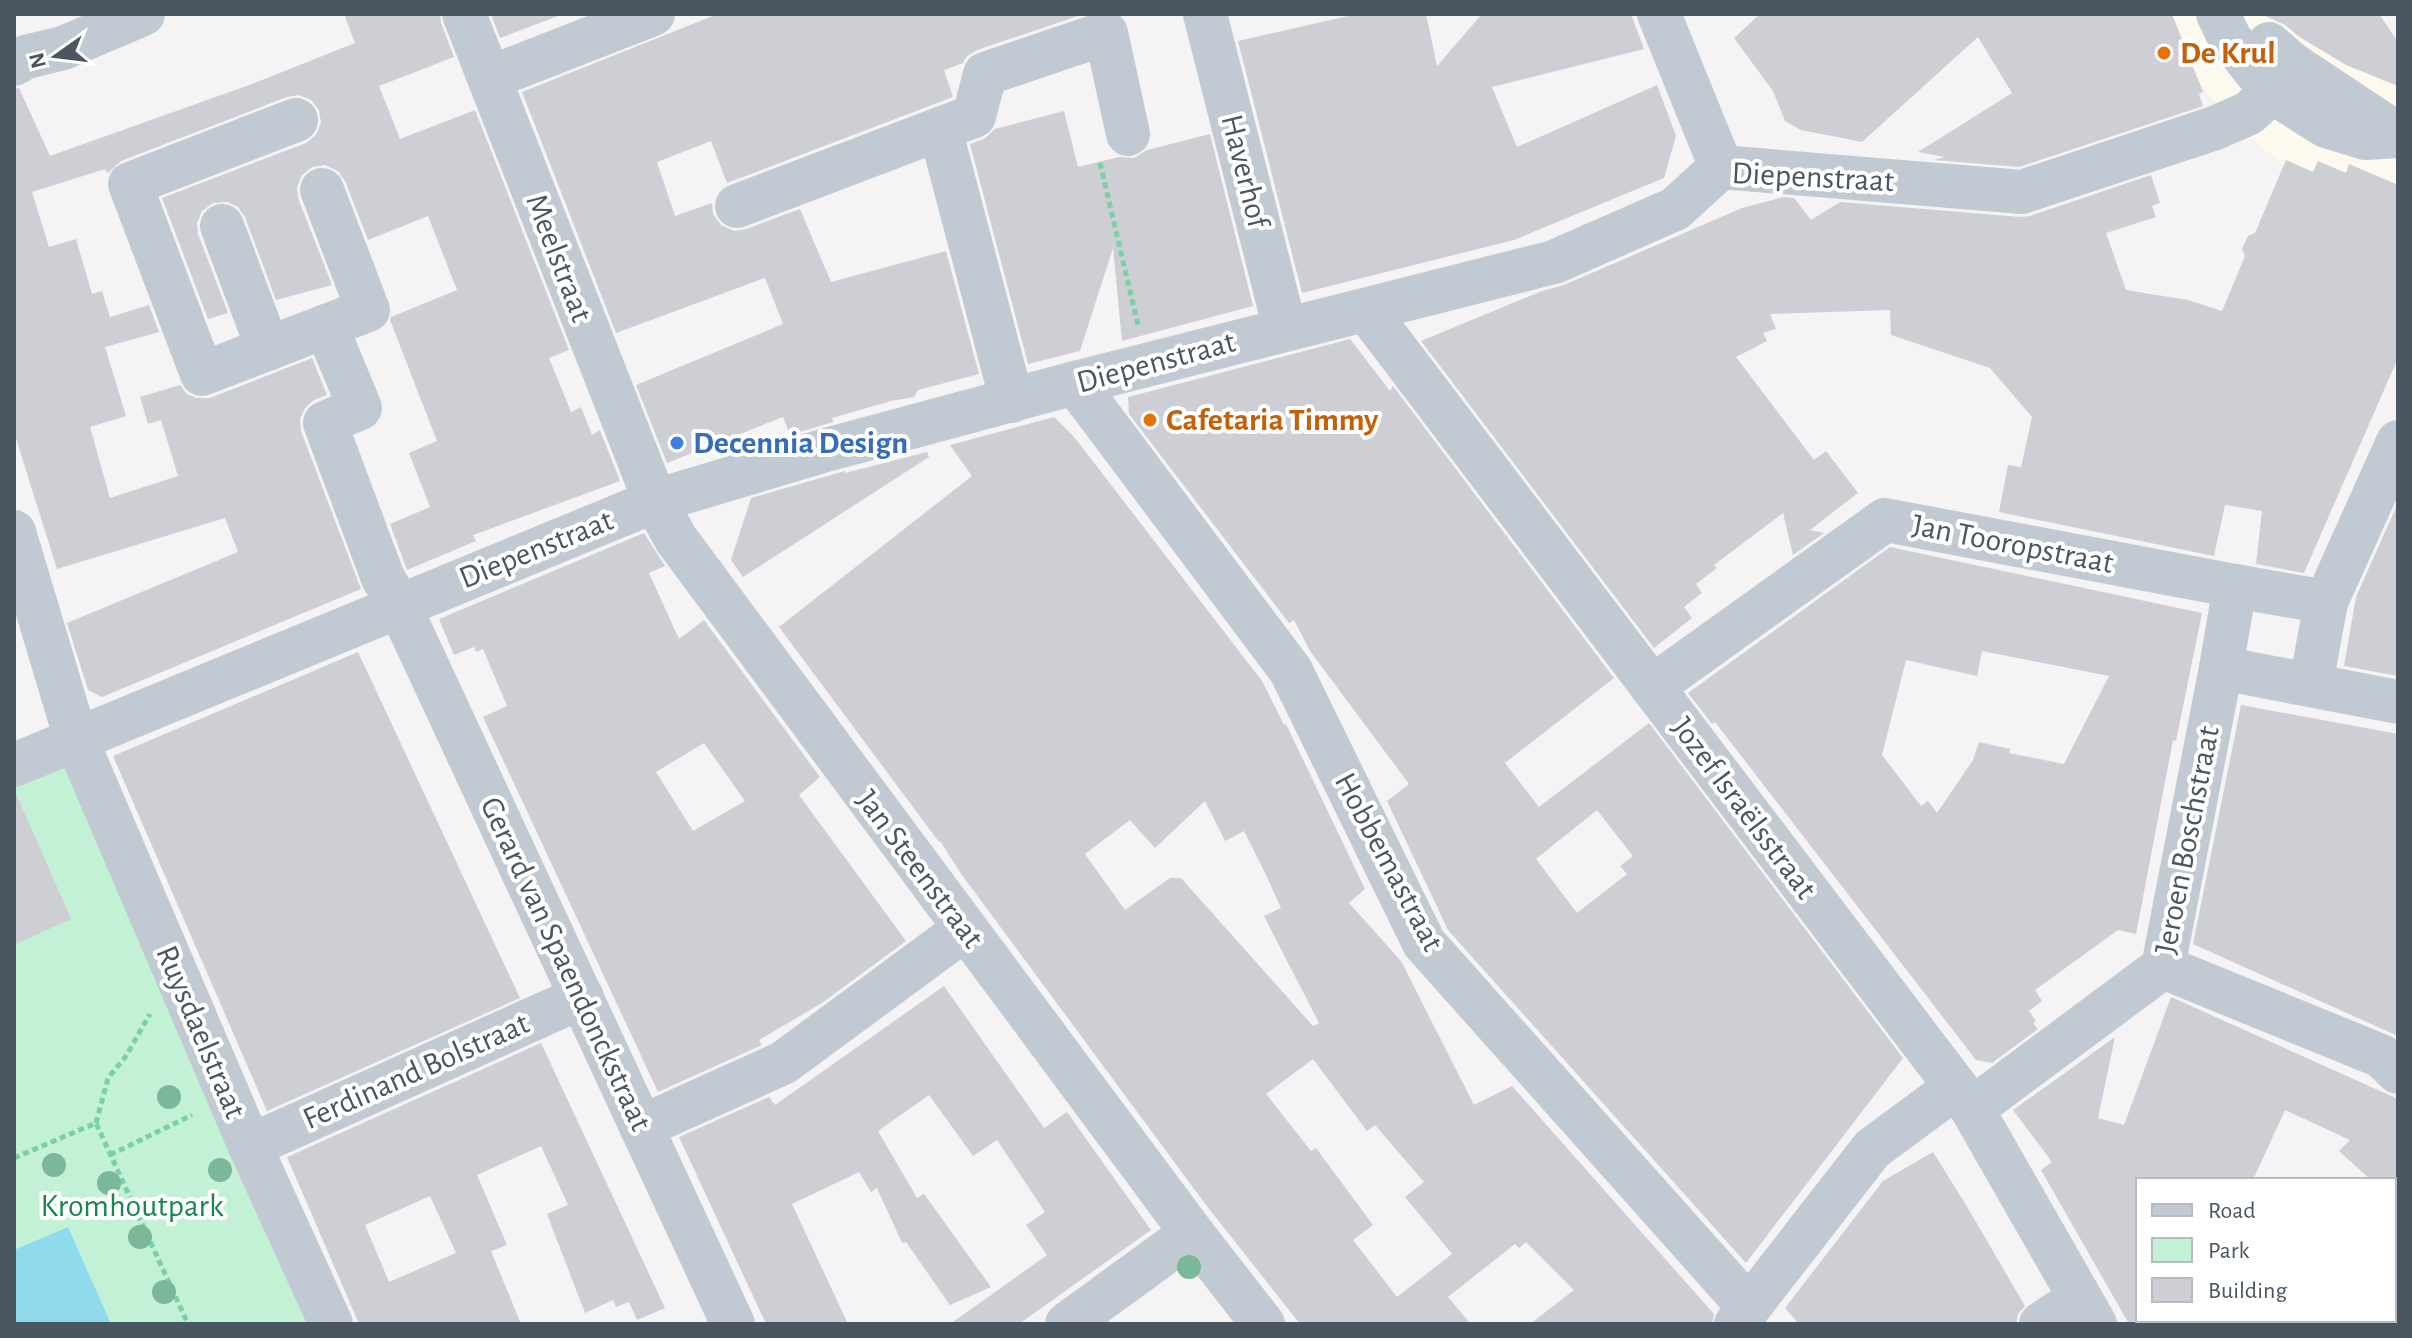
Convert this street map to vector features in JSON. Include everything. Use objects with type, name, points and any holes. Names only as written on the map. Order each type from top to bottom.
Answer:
[{"type":"street","points":[[14,64],[26,57],[63,48],[143,14]]},
{"type":"street","name":"Meelstraat","points":[[464,14],[655,501]]},
{"type":"street","points":[[489,78],[653,14]]},
{"type":"street","name":"Haverhof","points":[[1205,14],[1285,329]]},
{"type":"street","points":[[1659,14],[1721,167]]},
{"type":"street","points":[[2218,14],[2230,39],[2282,78]]},
{"type":"street","points":[[2225,14],[2246,26],[2282,78],[2326,126],[2365,138],[2398,135]]},
{"type":"street","points":[[737,206],[974,116],[985,74],[1106,33],[1128,134]]},
{"type":"street","name":"Diepenstraat","points":[[14,765],[655,501],[826,450],[1075,383],[1554,262],[1675,209],[1721,167],[2022,192],[2215,128],[2249,113],[2282,78]]},
{"type":"street","points":[[296,120],[130,184],[202,374],[368,310],[322,190]]},
{"type":"street","points":[[940,129],[1012,401]]},
{"type":"street","points":[[222,226],[268,349]]},
{"type":"street","name":"Jozef Israëlsstraat","points":[[1367,311],[1964,1098],[2088,1311]]},
{"type":"street","name":"Gerard van Spaendonckstraat","points":[[326,326],[360,408],[325,423],[383,578],[399,605],[733,1324]]},
{"type":"street","name":"Hobbemastraat","points":[[1075,383],[1291,671],[1424,943],[1742,1315]]},
{"type":"street","points":[[2311,684],[2326,602],[2398,442]]},
{"type":"street","name":"Jan Steenstraat","points":[[655,501],[676,539],[1263,1324]]},
{"type":"street","name":"Jan Tooropstraat","points":[[1652,687],[1885,520],[2326,602]]},
{"type":"street","name":"Ruysdaelstraat","points":[[14,532],[76,739],[250,1146],[331,1324]]},
{"type":"street","name":"Jeroen Boschstraat","points":[[1742,1315],[1872,1149],[1964,1098],[2163,967],[2235,586]]},
{"type":"street","points":[[2221,668],[2398,702]]},
{"type":"street","points":[[641,1127],[783,1063],[965,929]]},
{"type":"street","points":[[2163,967],[2381,1056],[2398,1072]]},
{"type":"street","name":"Ferdinand Bolstraat","points":[[250,1146],[582,997]]},
{"type":"street","points":[[1067,1324],[1192,1233]]},
{"type":"street","points":[[2041,1324],[2088,1311]]},
{"type":"path","points":[[1128,134],[1094,142],[1148,365]]},
{"type":"path","points":[[183,991],[157,1003],[126,1056],[108,1078],[96,1123],[188,1324]]},
{"type":"path","points":[[110,1155],[229,1097]]},
{"type":"path","points":[[14,1158],[96,1123]]},
{"type":"shaded area","points":[[2149,14],[2291,14],[2398,75],[2398,219],[2280,163],[2217,106]]},
{"type":"green space","name":"Kromhoutpark","points":[[71,763],[311,1324],[14,1324],[14,787]]},
{"type":"water","points":[[68,1227],[111,1324],[14,1324],[14,1250]]},
{"type":"building","points":[[344,14],[440,14],[454,57],[379,86],[400,139],[475,110],[569,350],[549,358],[571,412],[581,407],[592,435],[600,430],[620,481],[473,535],[476,541],[407,570],[390,524],[430,507],[409,453],[437,441],[390,320],[457,290],[428,216],[368,240],[345,181],[338,171],[325,165],[312,167],[302,175],[297,187],[298,198],[332,285],[276,300],[245,217],[238,207],[227,202],[213,203],[202,211],[197,223],[198,234],[228,313],[208,319],[162,198],[306,143],[316,135],[321,123],[319,110],[311,100],[299,95],[287,97],[121,161],[107,173],[105,169],[32,192],[49,247],[76,239],[92,294],[102,291],[110,317],[149,305],[159,332],[105,347],[126,416],[90,427],[110,498],[178,476],[161,420],[148,424],[140,397],[180,385],[187,394],[210,398],[312,358],[327,395],[305,408],[300,419],[301,431],[361,589],[102,697],[88,690],[67,623],[238,552],[225,518],[57,569],[14,432],[14,89],[19,88],[50,156],[252,84],[355,43]]},
{"type":"building","points":[[491,14],[557,14],[558,16],[500,38]]},
{"type":"building","points":[[718,14],[1084,14],[977,50],[967,56],[963,63],[944,70],[953,97],[727,183],[711,141],[657,162],[675,216],[712,203],[713,214],[721,225],[734,231],[800,209],[831,282],[946,251],[979,374],[918,390],[914,397],[832,418],[833,422],[790,435],[783,417],[667,463],[636,385],[783,324],[765,278],[616,333],[522,92]]},
{"type":"building","points":[[1357,14],[1426,14],[1437,66],[1482,14],[1631,14],[1644,49],[1492,87],[1517,147],[1657,85],[1676,136],[1664,178],[1514,240],[1302,293],[1238,41]]},
{"type":"building","points":[[1760,14],[2172,14],[2203,92],[2199,94],[2203,106],[2019,167],[1934,160],[1945,157],[1918,152],[2012,93],[1978,37],[1862,142],[1801,130],[1785,121],[1773,91],[1734,38]]},
{"type":"building","points":[[2261,14],[2379,14],[2398,42],[2398,86],[2346,65],[2285,25]]},
{"type":"building","points":[[1064,111],[1078,167],[1119,157],[1134,158],[1147,150],[1210,134],[1253,306],[1122,341],[1113,248],[1080,351],[1028,364],[970,144],[984,139],[995,129]]},
{"type":"building","points":[[2286,160],[2313,172],[2318,161],[2346,173],[2349,164],[2398,185],[2398,358],[2304,573],[2256,564],[2262,511],[2225,505],[2214,556],[1999,512],[2008,465],[2021,467],[2032,417],[1990,368],[1891,335],[1890,310],[1770,314],[1776,329],[1763,333],[1767,341],[1736,357],[1814,460],[1826,451],[1858,493],[1810,530],[1824,533],[1793,555],[1783,513],[1714,565],[1717,568],[1696,584],[1702,593],[1684,607],[1692,618],[1654,648],[1421,341],[1542,291],[1564,285],[1742,208],[1784,197],[1794,198],[1811,220],[1840,202],[2021,217],[2151,175],[2160,203],[2152,206],[2156,217],[2106,233],[2126,290],[2188,300],[2222,311],[2245,256],[2242,249],[2248,236],[2255,233]]},
{"type":"building","points":[[1350,339],[1390,391],[1393,386],[1614,678],[1505,763],[1539,807],[1649,723],[1903,1058],[1746,1263],[1448,930],[1387,801],[1409,784],[1310,651],[1294,620],[1289,623],[1129,414],[1128,397]],"holes":[[[1597,810],[1633,856],[1620,866],[1627,874],[1577,913],[1536,859]]]},
{"type":"building","points":[[1054,417],[1075,438],[1262,681],[1286,724],[1365,889],[1349,903],[1401,961],[1474,1105],[1512,1086],[1714,1314],[1712,1324],[1530,1324],[1574,1290],[1526,1242],[1519,1248],[1515,1244],[1448,1297],[1471,1324],[1300,1324],[1206,1205],[779,627],[972,476],[950,445]],"holes":[[[1205,801],[1225,841],[1244,831],[1267,877],[1281,908],[1264,916],[1319,1023],[1313,1026],[1181,878],[1170,878],[1125,910],[1085,854],[1130,820],[1155,848]],[[1313,1059],[1367,1131],[1375,1125],[1424,1182],[1405,1197],[1452,1254],[1397,1297],[1353,1240],[1373,1225],[1316,1148],[1311,1151],[1266,1094]]]},
{"type":"building","points":[[927,452],[929,457],[743,577],[731,560],[751,498]]},
{"type":"building","points":[[2398,503],[2398,676],[2344,666],[2356,597]]},
{"type":"building","points":[[644,533],[665,566],[649,573],[679,639],[704,620],[820,777],[799,795],[906,941],[822,1003],[759,1040],[762,1045],[658,1092],[483,717],[507,706],[483,649],[476,652],[474,647],[454,655],[439,619]],"holes":[[[704,743],[745,801],[693,831],[656,772]]]},
{"type":"building","points":[[1890,547],[2202,613],[2176,741],[2173,740],[2136,934],[2118,930],[2035,990],[2042,1001],[2029,1011],[2038,1029],[1992,1063],[1976,1060],[1715,722],[1712,724],[1688,693]],"holes":[[[1982,651],[2109,676],[2064,764],[2009,753],[2010,749],[1979,742],[1973,760],[1937,813],[1928,801],[1921,806],[1882,755],[1906,660],[1977,676]]]},
{"type":"building","points":[[358,652],[520,998],[267,1111],[113,756]]},
{"type":"building","points":[[2241,705],[2398,734],[2398,1036],[2193,944]]},
{"type":"building","points":[[14,789],[71,919],[14,945]]},
{"type":"building","points":[[944,986],[1044,1128],[1067,1112],[1151,1230],[1019,1324],[950,1324],[1047,1255],[1026,1225],[1045,1212],[997,1140],[973,1156],[929,1095],[878,1131],[917,1198],[924,1194],[991,1287],[950,1305],[906,1242],[902,1243],[877,1188],[871,1192],[859,1172],[792,1204],[848,1324],[766,1324],[679,1137],[769,1097],[775,1105]]},
{"type":"building","points":[[2171,997],[2398,1099],[2398,1205],[2396,1178],[2369,1178],[2339,1151],[2350,1140],[2285,1110],[2254,1178],[2136,1178],[2138,1324],[2129,1324],[2041,1170],[2052,1162],[2013,1110],[2115,1037],[2098,1118],[2124,1125]]},
{"type":"building","points":[[541,1043],[665,1308],[637,1320],[629,1302],[616,1307],[613,1300],[585,1313],[547,1214],[568,1205],[541,1146],[477,1175],[507,1245],[491,1251],[521,1324],[359,1324],[287,1157]],"holes":[[[430,1196],[456,1253],[389,1282],[365,1225]]]},
{"type":"building","points":[[1933,1152],[2025,1306],[2018,1314],[2016,1324],[1799,1324],[1785,1308],[1883,1181]]},
{"type":"place","name":"De Krul","points":[[2164,53]]},
{"type":"place","name":"Cafetaria Timmy","points":[[1150,420]]},
{"type":"place","name":"Decennia Design","points":[[677,443]]}]
